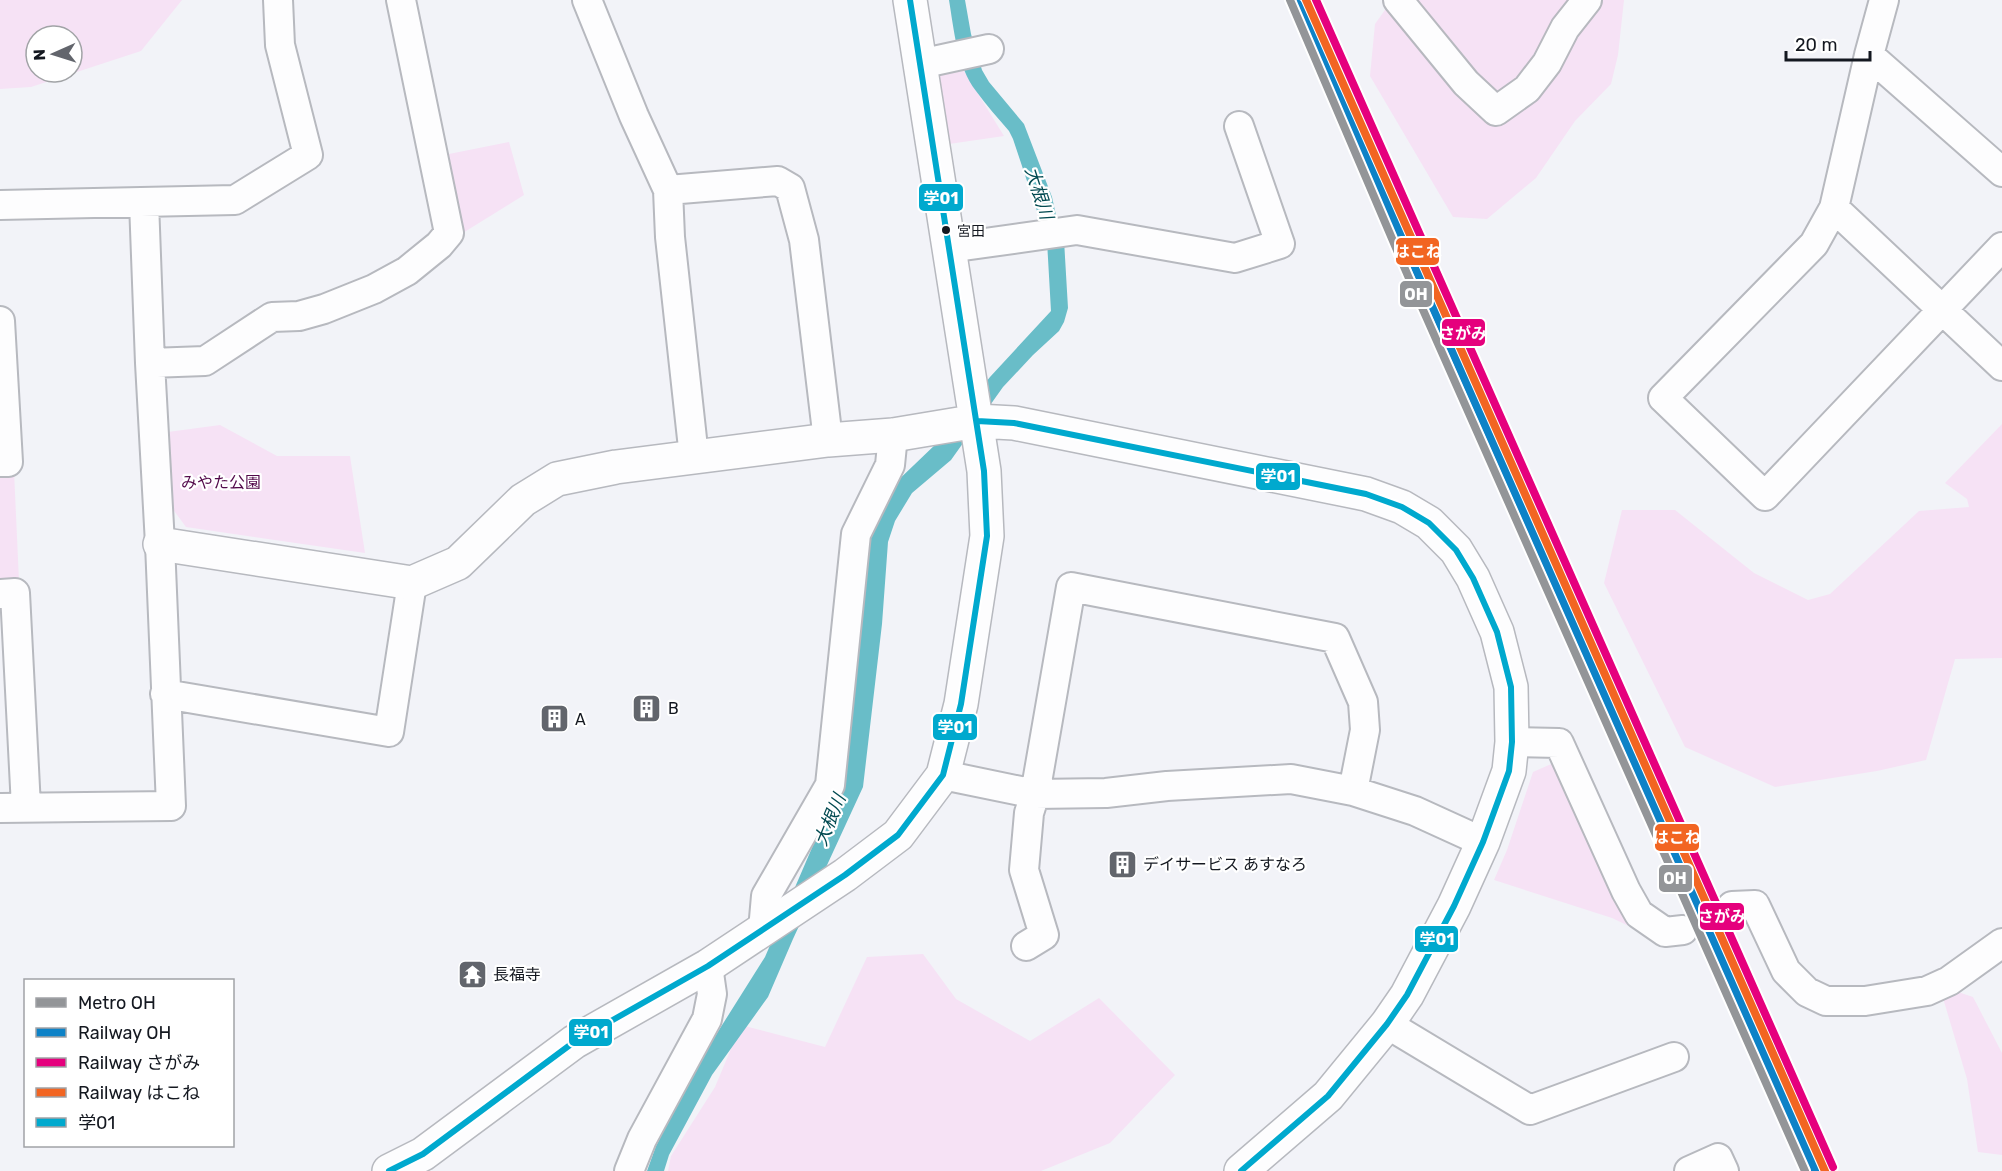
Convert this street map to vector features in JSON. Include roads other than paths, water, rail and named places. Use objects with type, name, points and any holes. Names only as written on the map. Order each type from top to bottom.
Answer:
[{"type":"street","points":[[0,205],[235,200],[308,155],[280,45],[278,0]]},
{"type":"street","points":[[150,363],[206,361],[272,317],[299,316],[315,312],[374,289],[407,271],[439,245],[449,233],[401,0]]},
{"type":"street","points":[[587,0],[634,116],[668,190],[670,237],[694,457]]},
{"type":"street","points":[[389,1171],[423,1154],[573,1042],[708,966],[831,883],[898,835],[943,775],[961,704],[987,536],[984,471],[977,421],[910,0]]},
{"type":"street","points":[[1398,0],[1466,83],[1496,111],[1527,88],[1547,63],[1565,28],[1587,0]]},
{"type":"street","points":[[1884,0],[1834,208],[1814,244],[1663,398],[1765,496],[2002,247]]},
{"type":"street","points":[[920,64],[989,49]]},
{"type":"street","points":[[1869,55],[2002,172]]},
{"type":"street","points":[[950,248],[1077,230],[1235,258],[1280,244],[1239,126]]},
{"type":"street","points":[[668,190],[778,181],[790,188],[804,240],[828,440]]},
{"type":"street","points":[[0,594],[15,593],[13,808],[171,806],[144,202]]},
{"type":"street","points":[[1834,208],[2002,366]]},
{"type":"street","points":[[0,321],[8,462],[0,462]]},
{"type":"street","points":[[160,544],[411,583],[458,563],[523,501],[557,479],[616,467],[828,440],[893,435],[977,421],[1014,423],[1366,494],[1402,507],[1429,523],[1456,550],[1473,578],[1497,632],[1510,687],[1512,742],[1509,771],[1483,842],[1454,906],[1407,995],[1387,1024],[1328,1096],[1241,1171]]},
{"type":"street","points":[[767,927],[766,896],[830,785],[856,534],[890,465],[893,435]]},
{"type":"street","points":[[165,693],[389,732],[411,583]]},
{"type":"street","points":[[1045,936],[1024,870],[1029,813],[1035,795],[1071,587],[1335,638],[1364,702],[1365,730],[1353,791]]},
{"type":"street","points":[[1512,742],[1559,743],[1626,891],[1639,914],[1665,932],[1683,930]]},
{"type":"street","points":[[943,775],[1035,795],[1106,793],[1167,786],[1291,779],[1353,791],[1415,811],[1483,842]]},
{"type":"street","points":[[1732,906],[1755,905],[1786,971],[1807,992],[1826,1001],[1865,1001],[1927,991],[1949,981],[2002,943]]},
{"type":"street","points":[[629,1171],[642,1139],[707,1019],[712,994],[708,966]]},
{"type":"street","points":[[1387,1024],[1530,1110],[1674,1057]]},
{"type":"street","points":[[1689,1171],[1718,1158],[1724,1171]]},
{"type":"water","name":"大根川","points":[[949,0],[965,0],[971,34],[982,70],[989,82],[1024,124],[1052,197],[1064,240],[1068,308],[1059,331],[1003,387],[951,460],[912,493],[895,521],[888,542],[882,624],[863,787],[768,997],[712,1075],[669,1155],[664,1171],[647,1171],[656,1146],[695,1068],[765,957],[839,785],[865,551],[873,523],[890,488],[938,442],[990,377],[1051,311],[1047,241],[1013,139],[976,91],[964,70],[957,47]]},
{"type":"tunnel","points":[[1683,930],[1732,906]]},
{"type":"metro line","name":"OH","points":[[1290,0],[1408,276],[1805,1171]]},
{"type":"rail line","name":"はこね","points":[[1306,0],[1825,1171]]},
{"type":"rail line","name":"さがみ","points":[[1316,0],[1833,1167]]},
{"type":"rail line","name":"OH","points":[[1298,4],[1815,1171]]},
{"type":"place","name":"宮田","points":[[946,230]]},
{"type":"place","name":"B","points":[[647,708]]},
{"type":"place","name":"A","points":[[554,719]]},
{"type":"place","name":"デイサービス あすなろ","points":[[1122,864]]},
{"type":"place","name":"長福寺","points":[[472,974]]},
{"type":"park label","name":"みやた公園","points":[[221,482]]}]
